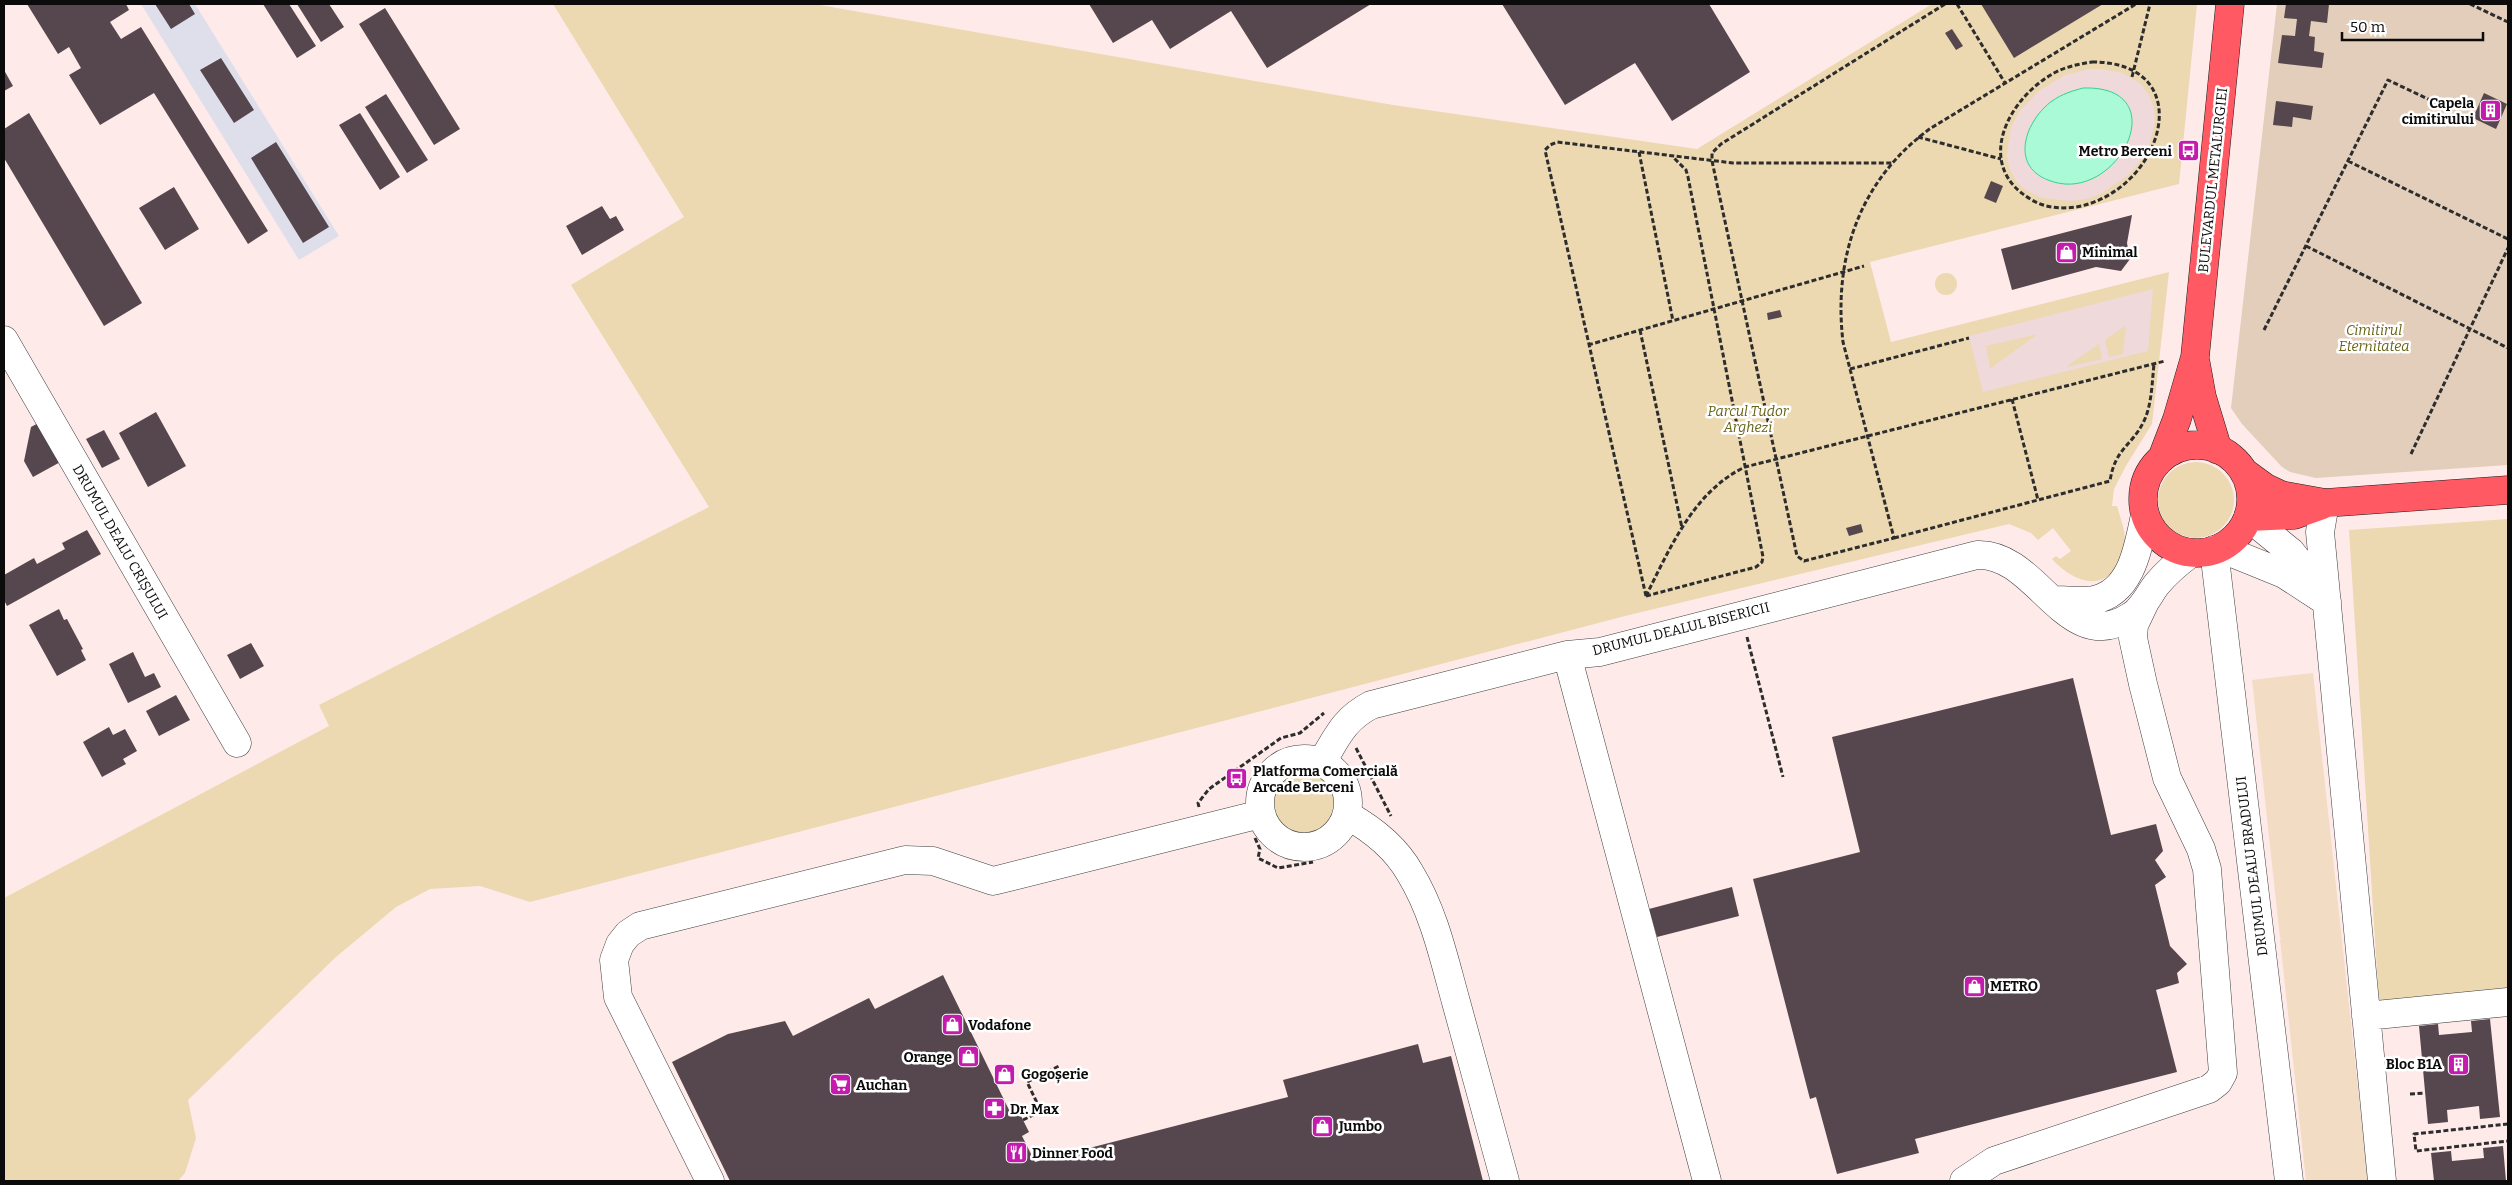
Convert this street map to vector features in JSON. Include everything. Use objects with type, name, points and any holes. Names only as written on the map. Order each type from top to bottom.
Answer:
[{"type":"main road","name":"BULEVARDUL METALURGIEI","points":[[2162,458],[2177,419],[2195,357],[2230,4]]},
{"type":"main road","name":"BULEVARDUL METALURGIEI","points":[[2195,357],[2202,397],[2218,450]]},
{"type":"main road","points":[[2244,472],[2251,494],[2248,517],[2239,533],[2208,550],[2176,549],[2163,541],[2152,529],[2145,515],[2144,496],[2147,478],[2162,458],[2174,450],[2189,446],[2204,446],[2228,455],[2260,485],[2280,495],[2325,503],[2508,490]]},
{"type":"main road","points":[[2248,517],[2294,515],[2325,503]]},
{"type":"street","name":"DRUMUL DEALU CRIȘULUI","points":[[4,340],[237,743]]},
{"type":"street","points":[[2325,503],[2320,532],[2382,1181]]},
{"type":"street","points":[[2054,600],[2093,600],[2118,588],[2132,565],[2145,515]]},
{"type":"street","points":[[2248,517],[2291,552],[2311,576],[2327,602]]},
{"type":"street","points":[[2208,550],[2284,574],[2327,602]]},
{"type":"street","name":"DRUMUL DEALUL BISERICII","points":[[1322,762],[1344,725],[1356,714],[1371,705],[1567,655],[1600,652],[1977,555],[1992,555],[2008,562],[2054,600],[2069,616],[2086,625],[2094,626],[2122,621],[2132,616],[2165,576],[2208,550]]},
{"type":"street","name":"DRUMUL DEALU BRADULUI","points":[[2208,550],[2289,1181]]},
{"type":"street","points":[[1964,1181],[1994,1161],[2209,1090],[2218,1082],[2223,1073],[2208,869],[2201,849],[2167,778],[2143,684],[2133,638],[2134,625],[2145,601]]},
{"type":"street","points":[[1567,655],[1707,1181]]},
{"type":"street","points":[[710,1181],[618,997],[614,960],[620,944],[640,926],[905,860],[933,861],[993,881],[1204,828],[1254,824],[1284,842],[1301,847],[1322,843],[1333,836],[1342,826],[1347,815],[1348,802],[1341,778],[1322,762],[1310,759],[1298,759],[1276,769],[1267,778],[1262,789],[1254,824]]},
{"type":"street","points":[[1347,815],[1372,831],[1390,847],[1411,874],[1421,894],[1438,935],[1505,1181]]},
{"type":"street","points":[[2366,1016],[2508,1002]]},
{"type":"path","points":[[1945,4],[1721,144],[1712,153],[1712,161],[1775,459],[1800,560],[1804,561],[2110,481],[2116,457],[2145,419],[2150,403],[2154,364]]},
{"type":"path","points":[[1957,4],[2005,83]]},
{"type":"path","points":[[1894,538],[1850,370],[1842,330],[1842,273],[1861,212],[1873,189],[1893,163],[1918,137],[2136,4]]},
{"type":"path","points":[[2132,77],[2150,4]]},
{"type":"path","points":[[2470,4],[2508,22]]},
{"type":"path","points":[[2092,62],[2115,64],[2133,70],[2149,84],[2159,109],[2160,127],[2148,159],[2128,181],[2114,191],[2087,205],[2056,208],[2039,204],[2022,195],[2011,184],[2001,159],[2000,142],[2010,115],[2019,102],[2043,80],[2069,67],[2092,62]]},
{"type":"path","points":[[2264,330],[2388,80],[2453,111]]},
{"type":"path","points":[[1918,137],[2001,159]]},
{"type":"path","points":[[1646,596],[1544,153],[1550,145],[1557,142],[1733,163],[1893,163]]},
{"type":"path","points":[[1638,152],[1673,321]]},
{"type":"path","points":[[1646,596],[1759,566],[1763,553],[1688,177],[1686,170],[1673,157]]},
{"type":"path","points":[[2348,161],[2508,239]]},
{"type":"path","points":[[2306,246],[2508,348]]},
{"type":"path","points":[[2411,454],[2508,248]]},
{"type":"path","points":[[1588,345],[1864,266]]},
{"type":"path","points":[[1640,330],[1682,529]]},
{"type":"path","points":[[1850,370],[1969,338]]},
{"type":"path","points":[[1646,596],[1682,529],[1712,489],[1733,473],[1745,467],[2165,361]]},
{"type":"path","points":[[2012,400],[2038,500]]},
{"type":"path","points":[[1746,635],[1783,777]]},
{"type":"path","points":[[1204,828],[1198,803],[1209,789],[1281,738],[1300,733],[1335,704],[1392,819]]},
{"type":"path","points":[[1254,824],[1255,838],[1260,849],[1258,858],[1278,868],[1313,862]]},
{"type":"path","points":[[1023,1120],[1041,1111],[1027,1082],[1059,1066]]},
{"type":"path","points":[[2410,1094],[2425,1093]]},
{"type":"path","points":[[2508,1124],[2414,1134],[2416,1151],[2508,1141]]},
{"type":"shaded area","points":[[141,4],[195,4],[339,236],[299,260]]},
{"type":"shaded area","points":[[2089,69],[2102,69],[2123,73],[2141,84],[2149,95],[2154,108],[2155,121],[2149,147],[2139,163],[2127,176],[2102,193],[2087,199],[2071,201],[2042,198],[2027,191],[2016,181],[2009,167],[2007,155],[2011,127],[2019,112],[2039,91],[2065,75]],"holes":[[[2083,88],[2105,89],[2115,93],[2124,100],[2132,116],[2100,174],[2080,182],[2026,134],[2036,116],[2050,102],[2067,92]]]},
{"type":"shaded area","points":[[2083,88],[2112,92],[2128,105],[2132,123],[2127,143],[2114,162],[2096,177],[2073,184],[2048,180],[2036,173],[2029,164],[2025,153],[2029,130],[2035,119],[2052,101]]},
{"type":"shaded area","points":[[2153,289],[2148,351],[1983,392],[1969,336]],"holes":[[[2126,325],[2123,354],[2109,357],[2105,340]],[[2038,334],[1991,368],[1986,346]],[[2099,344],[2102,359],[2067,366]]]},
{"type":"shaded area","points":[[2313,673],[2368,1181],[2306,1181],[2280,939],[2282,939],[2280,938],[2252,680]]},
{"type":"green space","name":"Parcul Tudor Arghezi","points":[[553,4],[814,4],[1393,105],[1697,149],[1932,4],[2197,4],[2179,184],[1870,262],[1891,342],[2169,272],[2152,424],[2114,489],[2112,506],[2117,506],[2125,536],[2123,555],[2115,569],[2108,576],[2100,580],[2083,580],[2066,572],[2052,559],[2056,556],[2060,559],[2071,551],[2053,528],[2038,540],[2031,533],[2009,524],[1625,616],[530,902],[480,886],[430,889],[396,907],[336,957],[188,1100],[196,1138],[185,1173],[178,1181],[4,1181],[4,898],[329,726],[319,705],[709,507],[571,285],[684,217]]},
{"type":"green space","name":"Cimitirul Eternitatea","points":[[2277,4],[2508,4],[2508,465],[2316,478],[2290,472],[2282,467],[2242,424],[2231,408]]},
{"type":"green space","points":[[1946,273],[1954,276],[1957,284],[1954,292],[1946,295],[1938,292],[1935,284],[1938,276]]},
{"type":"green space","points":[[2189,462],[2203,462],[2217,468],[2228,479],[2234,493],[2231,515],[2223,527],[2203,538],[2189,538],[2175,532],[2164,521],[2158,507],[2158,493],[2164,479],[2175,468]]},
{"type":"green space","points":[[2508,519],[2508,989],[2379,1002],[2349,530]]},
{"type":"green space","points":[[1305,765],[1326,771],[1336,781],[1342,802],[1336,823],[1326,833],[1305,839],[1284,833],[1274,823],[1268,802],[1274,781],[1284,771]]},
{"type":"building","points":[[27,4],[126,4],[129,10],[110,22],[121,39],[141,27],[268,231],[248,244],[154,93],[100,125],[69,75],[81,68],[69,47],[58,54]]},
{"type":"building","points":[[155,4],[189,4],[195,14],[171,29]]},
{"type":"building","points":[[263,4],[289,4],[316,46],[297,58]]},
{"type":"building","points":[[297,4],[329,4],[344,27],[321,42]]},
{"type":"building","points":[[1089,4],[1371,4],[1267,68],[1231,11],[1170,49],[1152,20],[1113,43]]},
{"type":"building","points":[[1502,4],[1709,4],[1750,72],[1672,121],[1635,63],[1565,105]]},
{"type":"building","points":[[1981,4],[2103,4],[2014,58]]},
{"type":"building","points":[[2286,4],[2329,4],[2327,23],[2311,21],[2309,36],[2315,37],[2314,51],[2324,53],[2322,68],[2278,63],[2282,35],[2295,36],[2297,19],[2284,18]]},
{"type":"building","points":[[385,8],[460,129],[434,145],[359,24]]},
{"type":"building","points":[[1952,29],[1963,46],[1956,50],[1945,33]]},
{"type":"building","points":[[221,58],[254,110],[234,123],[200,70]]},
{"type":"building","points":[[4,70],[13,86],[4,91]]},
{"type":"building","name":"Capela cimitirului","points":[[2484,93],[2507,104],[2496,129],[2473,118]]},
{"type":"building","points":[[386,94],[428,160],[407,173],[365,107]]},
{"type":"building","points":[[2276,101],[2313,106],[2311,120],[2293,117],[2292,127],[2273,125]]},
{"type":"building","points":[[29,113],[142,303],[104,326],[4,158],[4,129]]},
{"type":"building","points":[[360,113],[400,177],[380,190],[339,125]]},
{"type":"building","points":[[276,142],[329,227],[303,243],[251,158]]},
{"type":"building","points":[[1991,181],[2003,186],[1996,203],[1984,198]]},
{"type":"building","points":[[174,187],[199,229],[165,250],[139,208]]},
{"type":"building","points":[[602,206],[610,219],[616,216],[624,230],[582,255],[566,226]]},
{"type":"building","name":"Minimal","points":[[2132,215],[2127,243],[2130,259],[2121,271],[2096,267],[2012,290],[2001,249]]},
{"type":"building","points":[[1780,310],[1782,317],[1768,320],[1767,313]]},
{"type":"building","points":[[156,412],[186,466],[148,487],[119,433]]},
{"type":"building","points":[[42,421],[64,460],[33,477],[24,461],[31,427]]},
{"type":"building","points":[[104,430],[120,459],[102,468],[86,439]]},
{"type":"building","points":[[1861,524],[1863,532],[1849,536],[1846,528]]},
{"type":"building","points":[[87,530],[101,554],[7,606],[4,600],[4,575],[34,558],[37,564],[65,549],[62,543]]},
{"type":"building","points":[[59,609],[64,620],[67,619],[83,649],[81,650],[86,660],[57,676],[29,625]]},
{"type":"building","points":[[251,643],[264,666],[240,679],[227,655]]},
{"type":"building","points":[[133,652],[145,677],[154,673],[161,687],[128,703],[109,664]]},
{"type":"building","name":"METRO","points":[[2073,678],[2111,835],[2156,824],[2163,851],[2155,860],[2166,877],[2155,885],[2170,946],[2187,964],[2177,973],[2179,983],[2156,990],[2177,1072],[1915,1139],[1919,1153],[1837,1174],[1816,1097],[1810,1099],[1753,879],[1860,852],[1832,737]]},
{"type":"building","points":[[176,695],[190,720],[159,736],[146,711]]},
{"type":"building","points":[[109,727],[113,735],[125,729],[137,751],[123,759],[126,764],[102,777],[83,742]]},
{"type":"building","points":[[1732,887],[1739,916],[1657,937],[1649,909]]},
{"type":"building","points":[[943,975],[1010,1112],[1017,1108],[1029,1132],[1022,1136],[1035,1162],[1288,1097],[1283,1080],[1418,1044],[1423,1063],[1451,1056],[1483,1181],[730,1181],[672,1062],[728,1034],[785,1021],[793,1036],[869,998],[875,1009]]},
{"type":"building","name":"Bloc B1A","points":[[2490,1019],[2500,1117],[2480,1119],[2479,1106],[2447,1110],[2448,1122],[2428,1124],[2419,1026],[2438,1024],[2439,1035],[2472,1032],[2471,1021]]},
{"type":"building","points":[[2503,1146],[2506,1181],[2434,1181],[2431,1153],[2451,1151],[2452,1161],[2484,1158],[2483,1148]]},
{"type":"place","name":"Capela cimitirului","points":[[2490,111]]},
{"type":"place","name":"Metro Berceni","points":[[2188,151]]},
{"type":"place","name":"Minimal","points":[[2066,252]]},
{"type":"place","name":"Platforma Comercială Arcade Berceni","points":[[1237,779]]},
{"type":"place","name":"METRO","points":[[1974,986]]},
{"type":"place","name":"Vodafone","points":[[952,1025]]},
{"type":"place","name":"Orange","points":[[968,1057]]},
{"type":"place","name":"Bloc B1A","points":[[2458,1064]]},
{"type":"place","name":"Gogoșerie","points":[[1005,1074]]},
{"type":"place","name":"Auchan","points":[[840,1085]]},
{"type":"place","name":"Dr. Max","points":[[994,1109]]},
{"type":"place","name":"Jumbo","points":[[1323,1126]]},
{"type":"place","name":"Dinner Food","points":[[1016,1153]]}]
